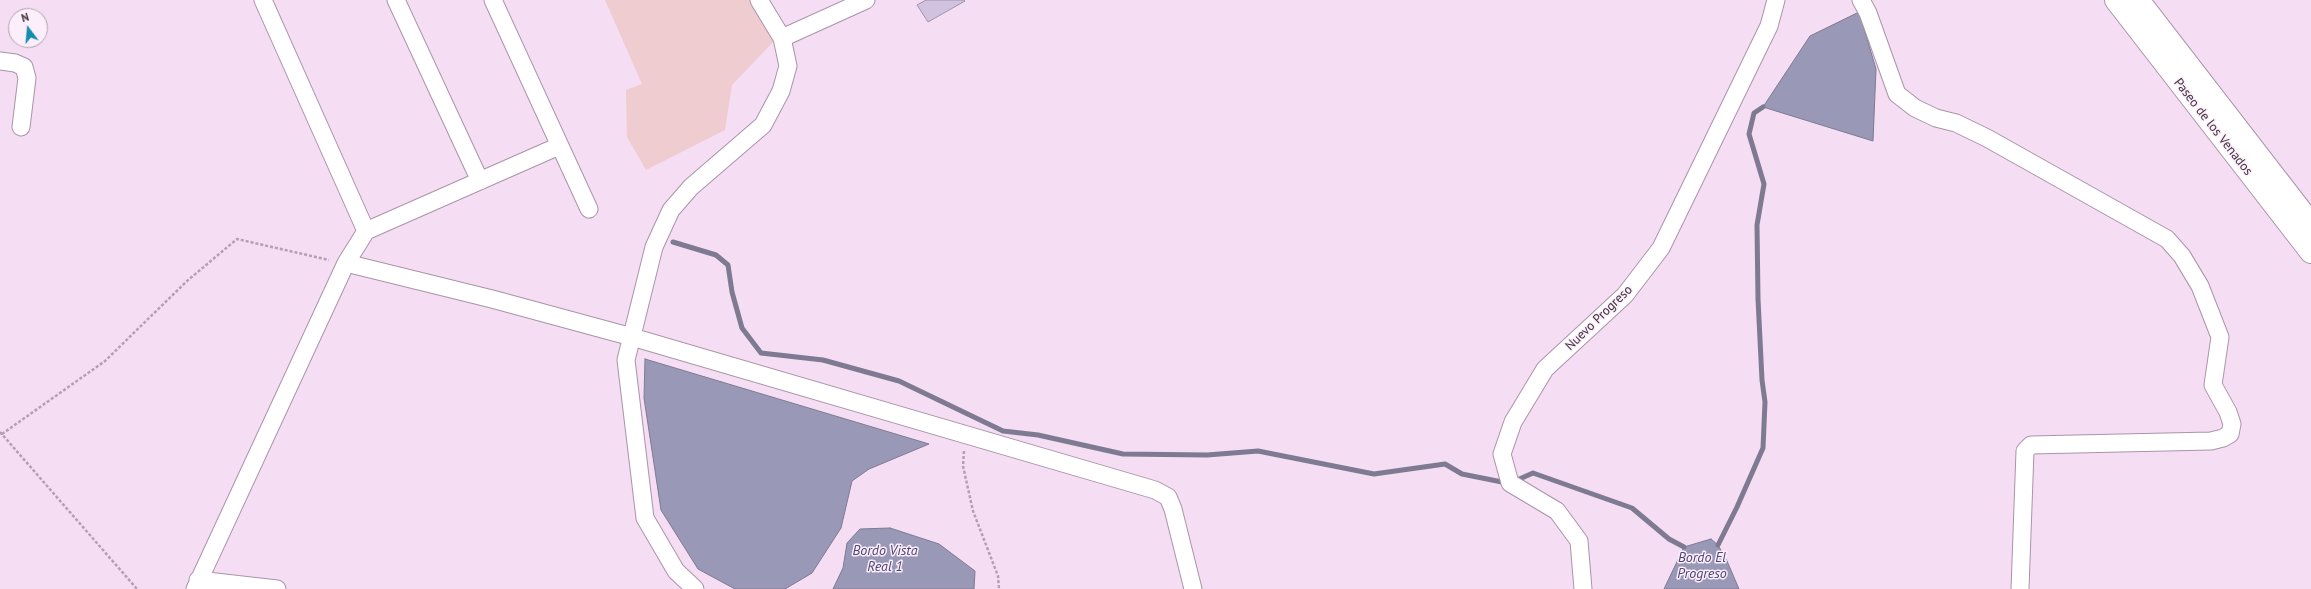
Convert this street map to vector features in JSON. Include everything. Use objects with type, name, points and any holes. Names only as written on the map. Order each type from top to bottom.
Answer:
[{"type":"street","points":[[263,0],[366,231]]},
{"type":"street","points":[[396,0],[480,181]]},
{"type":"street","points":[[493,0],[589,209]]},
{"type":"street","points":[[695,589],[676,571],[645,518],[626,360],[654,247],[671,210],[691,188],[763,125],[781,91],[788,66],[782,38],[759,0]]},
{"type":"street","points":[[782,38],[866,0]]},
{"type":"street","name":"Nuevo Progreso","points":[[1584,589],[1579,541],[1557,511],[1510,483],[1502,454],[1513,422],[1545,369],[1625,296],[1661,248],[1770,26],[1776,0]]},
{"type":"street","points":[[1861,0],[1868,13],[1897,94],[1915,108],[1936,118],[1956,123],[1987,138],[2167,239],[2182,256],[2200,286],[2220,337],[2213,385],[2228,412],[2232,424],[2230,434],[2223,438],[2211,440],[2031,444],[2025,451],[2020,589]]},
{"type":"street","name":"Paseo de los Venados","points":[[2116,0],[2311,252]]},
{"type":"street","name":"Paseo de los Venados","points":[[2138,0],[2311,224]]},
{"type":"street","points":[[0,61],[15,62],[24,67],[27,78],[21,127]]},
{"type":"street","points":[[277,589],[197,585],[346,263],[366,231],[559,146]]},
{"type":"street","points":[[346,263],[492,299],[632,337],[1155,490],[1168,497],[1173,509],[1193,589]]},
{"type":"path","points":[[137,589],[1,433],[105,361],[187,281],[237,239],[346,263]]},
{"type":"path","points":[[964,451],[963,466],[973,511],[998,576],[1000,589]]},
{"type":"shaded area","points":[[605,0],[749,0],[776,39],[732,85],[725,130],[646,170],[627,137],[626,90],[642,84]]},
{"type":"water","points":[[1859,12],[1876,69],[1873,141],[1763,107],[1810,36]]},
{"type":"water","points":[[645,359],[929,444],[869,469],[852,481],[841,528],[812,573],[785,589],[735,589],[698,569],[661,510],[644,398]]},
{"type":"water","name":"Bordo Vista Real 1","points":[[890,528],[939,544],[975,571],[974,589],[833,589],[843,568],[847,543],[860,529]]},
{"type":"water","name":"Bordo El Progreso","points":[[1711,539],[1718,545],[1727,561],[1739,589],[1664,589],[1684,547]]},
{"type":"building","points":[[926,0],[965,1],[928,22],[917,5]]},
{"type":"waterway","points":[[1718,545],[1737,507],[1763,448],[1765,402],[1762,380],[1758,299],[1757,225],[1764,184],[1749,134],[1754,113],[1763,107]]},
{"type":"waterway","points":[[673,242],[716,255],[728,265],[732,292],[742,328],[761,353],[823,360],[899,381],[1003,431],[1038,435],[1123,454],[1207,455],[1258,451],[1374,474],[1445,464],[1462,474],[1507,483]]},
{"type":"waterway","points":[[1515,481],[1533,473],[1632,508],[1669,539],[1684,547]]}]
